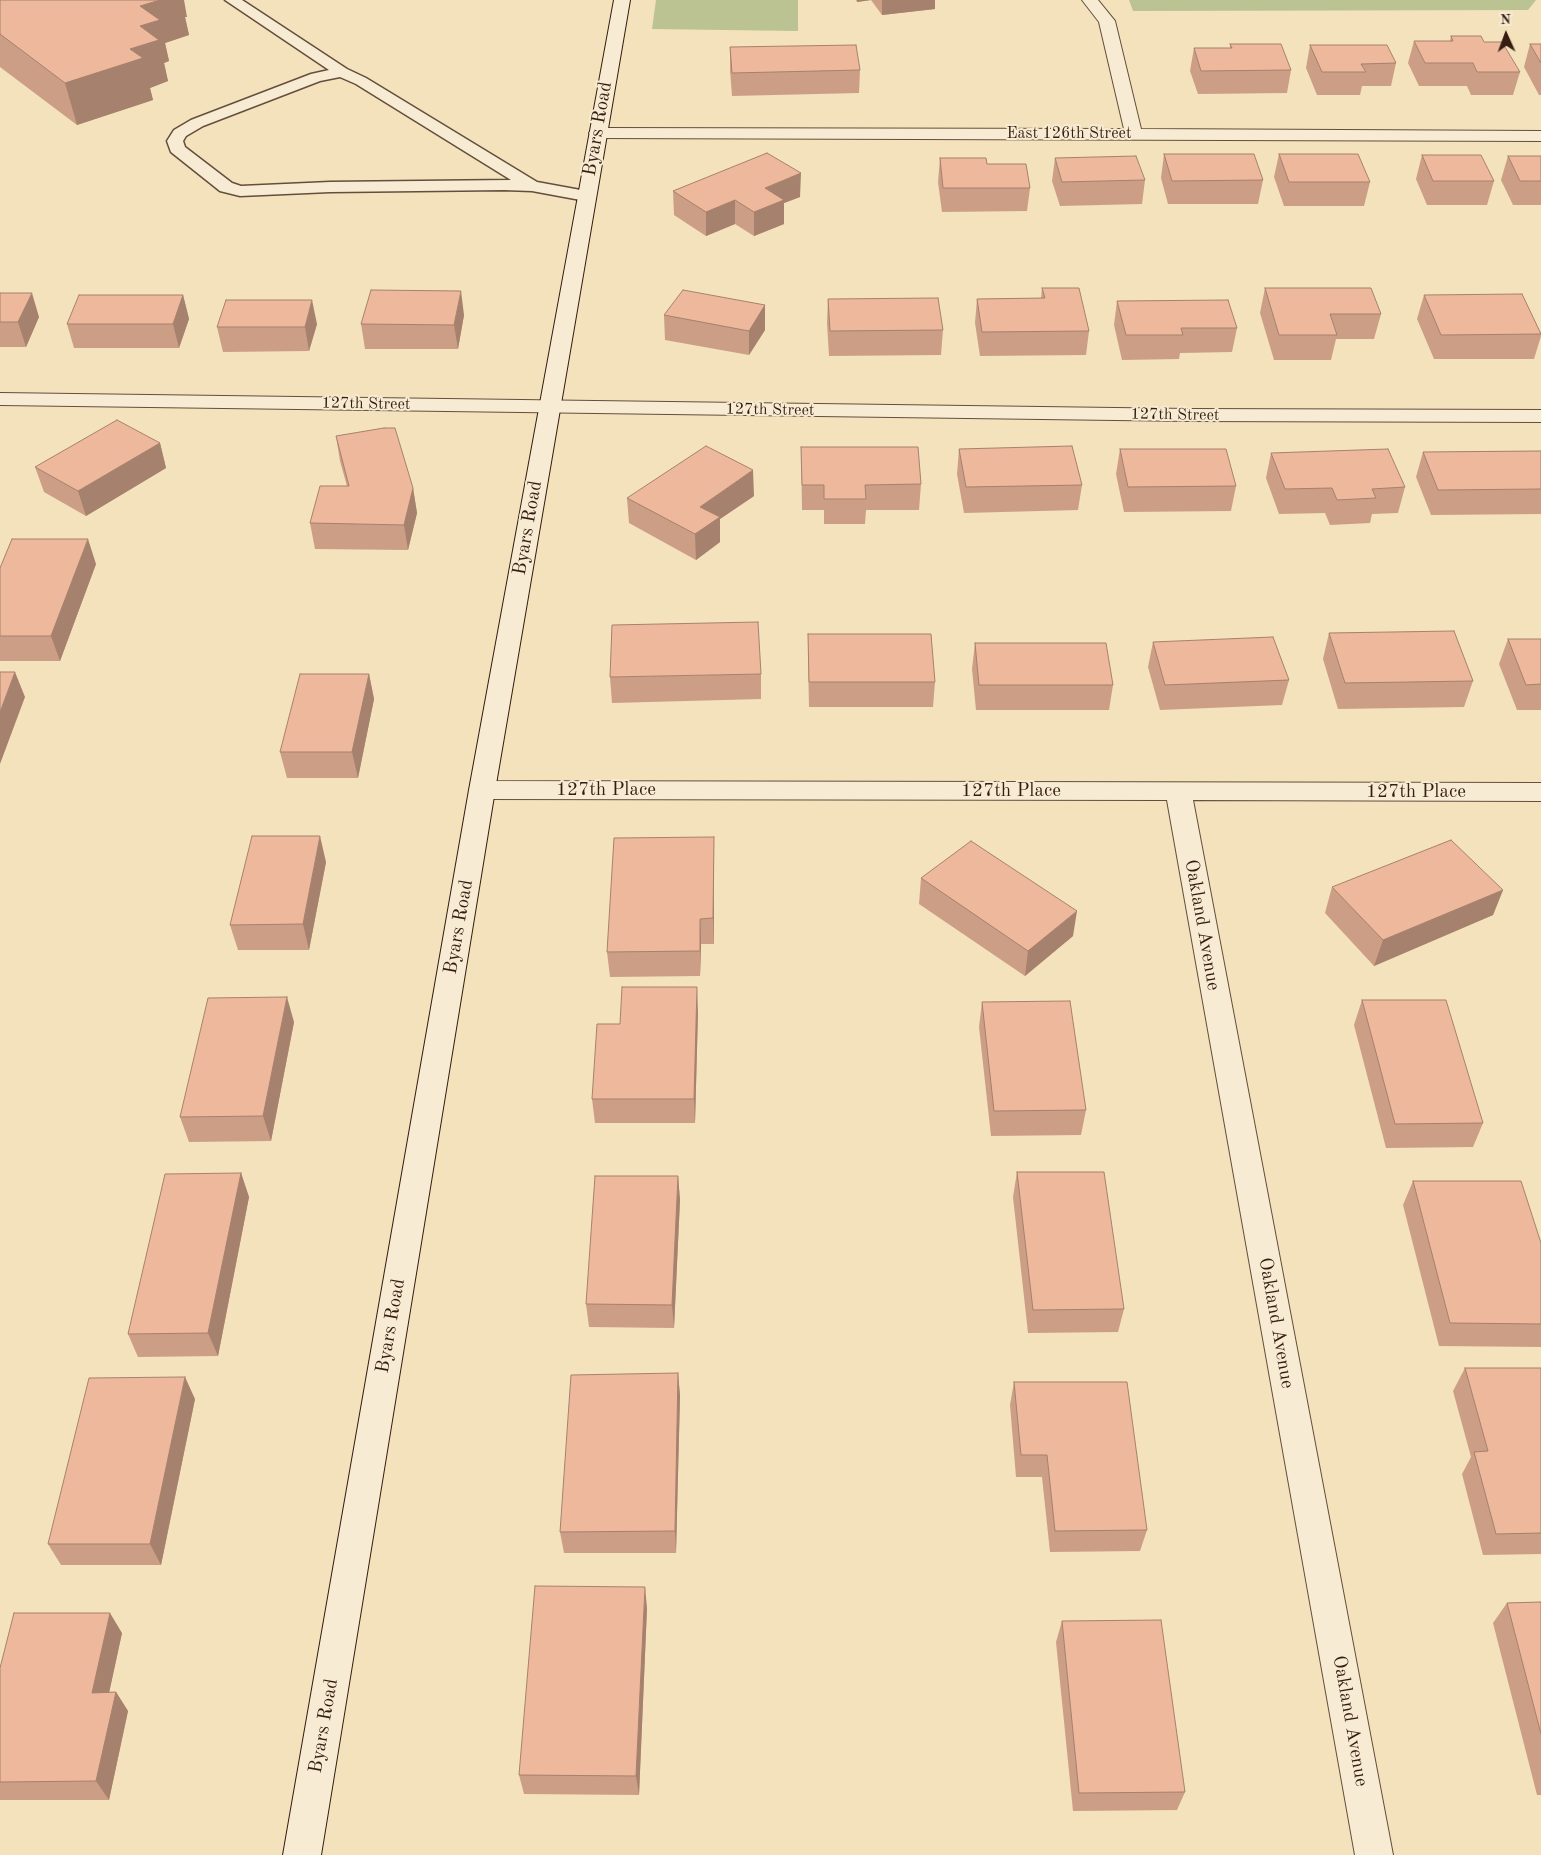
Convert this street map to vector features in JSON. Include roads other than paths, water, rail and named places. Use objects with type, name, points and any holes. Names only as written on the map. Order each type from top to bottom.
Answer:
[{"type":"street","name":"Byars Road","points":[[302,1855],[482,790],[622,0]]},
{"type":"street","points":[[1090,0],[1107,21],[1134,135]]},
{"type":"street","name":"East 126th Street","points":[[598,133],[1541,136]]},
{"type":"street","name":"127th Street","points":[[0,399],[1190,415],[1541,416]]},
{"type":"street","name":"127th Place","points":[[482,790],[1541,792]]},
{"type":"street","name":"Oakland Avenue","points":[[1178,791],[1374,1855]]},
{"type":"lane","points":[[232,0],[342,72],[361,81],[532,186]]},
{"type":"lane","points":[[342,72],[316,77],[197,123],[180,133],[175,141],[177,149],[226,187],[240,191],[330,187],[532,186],[586,196]]}]
